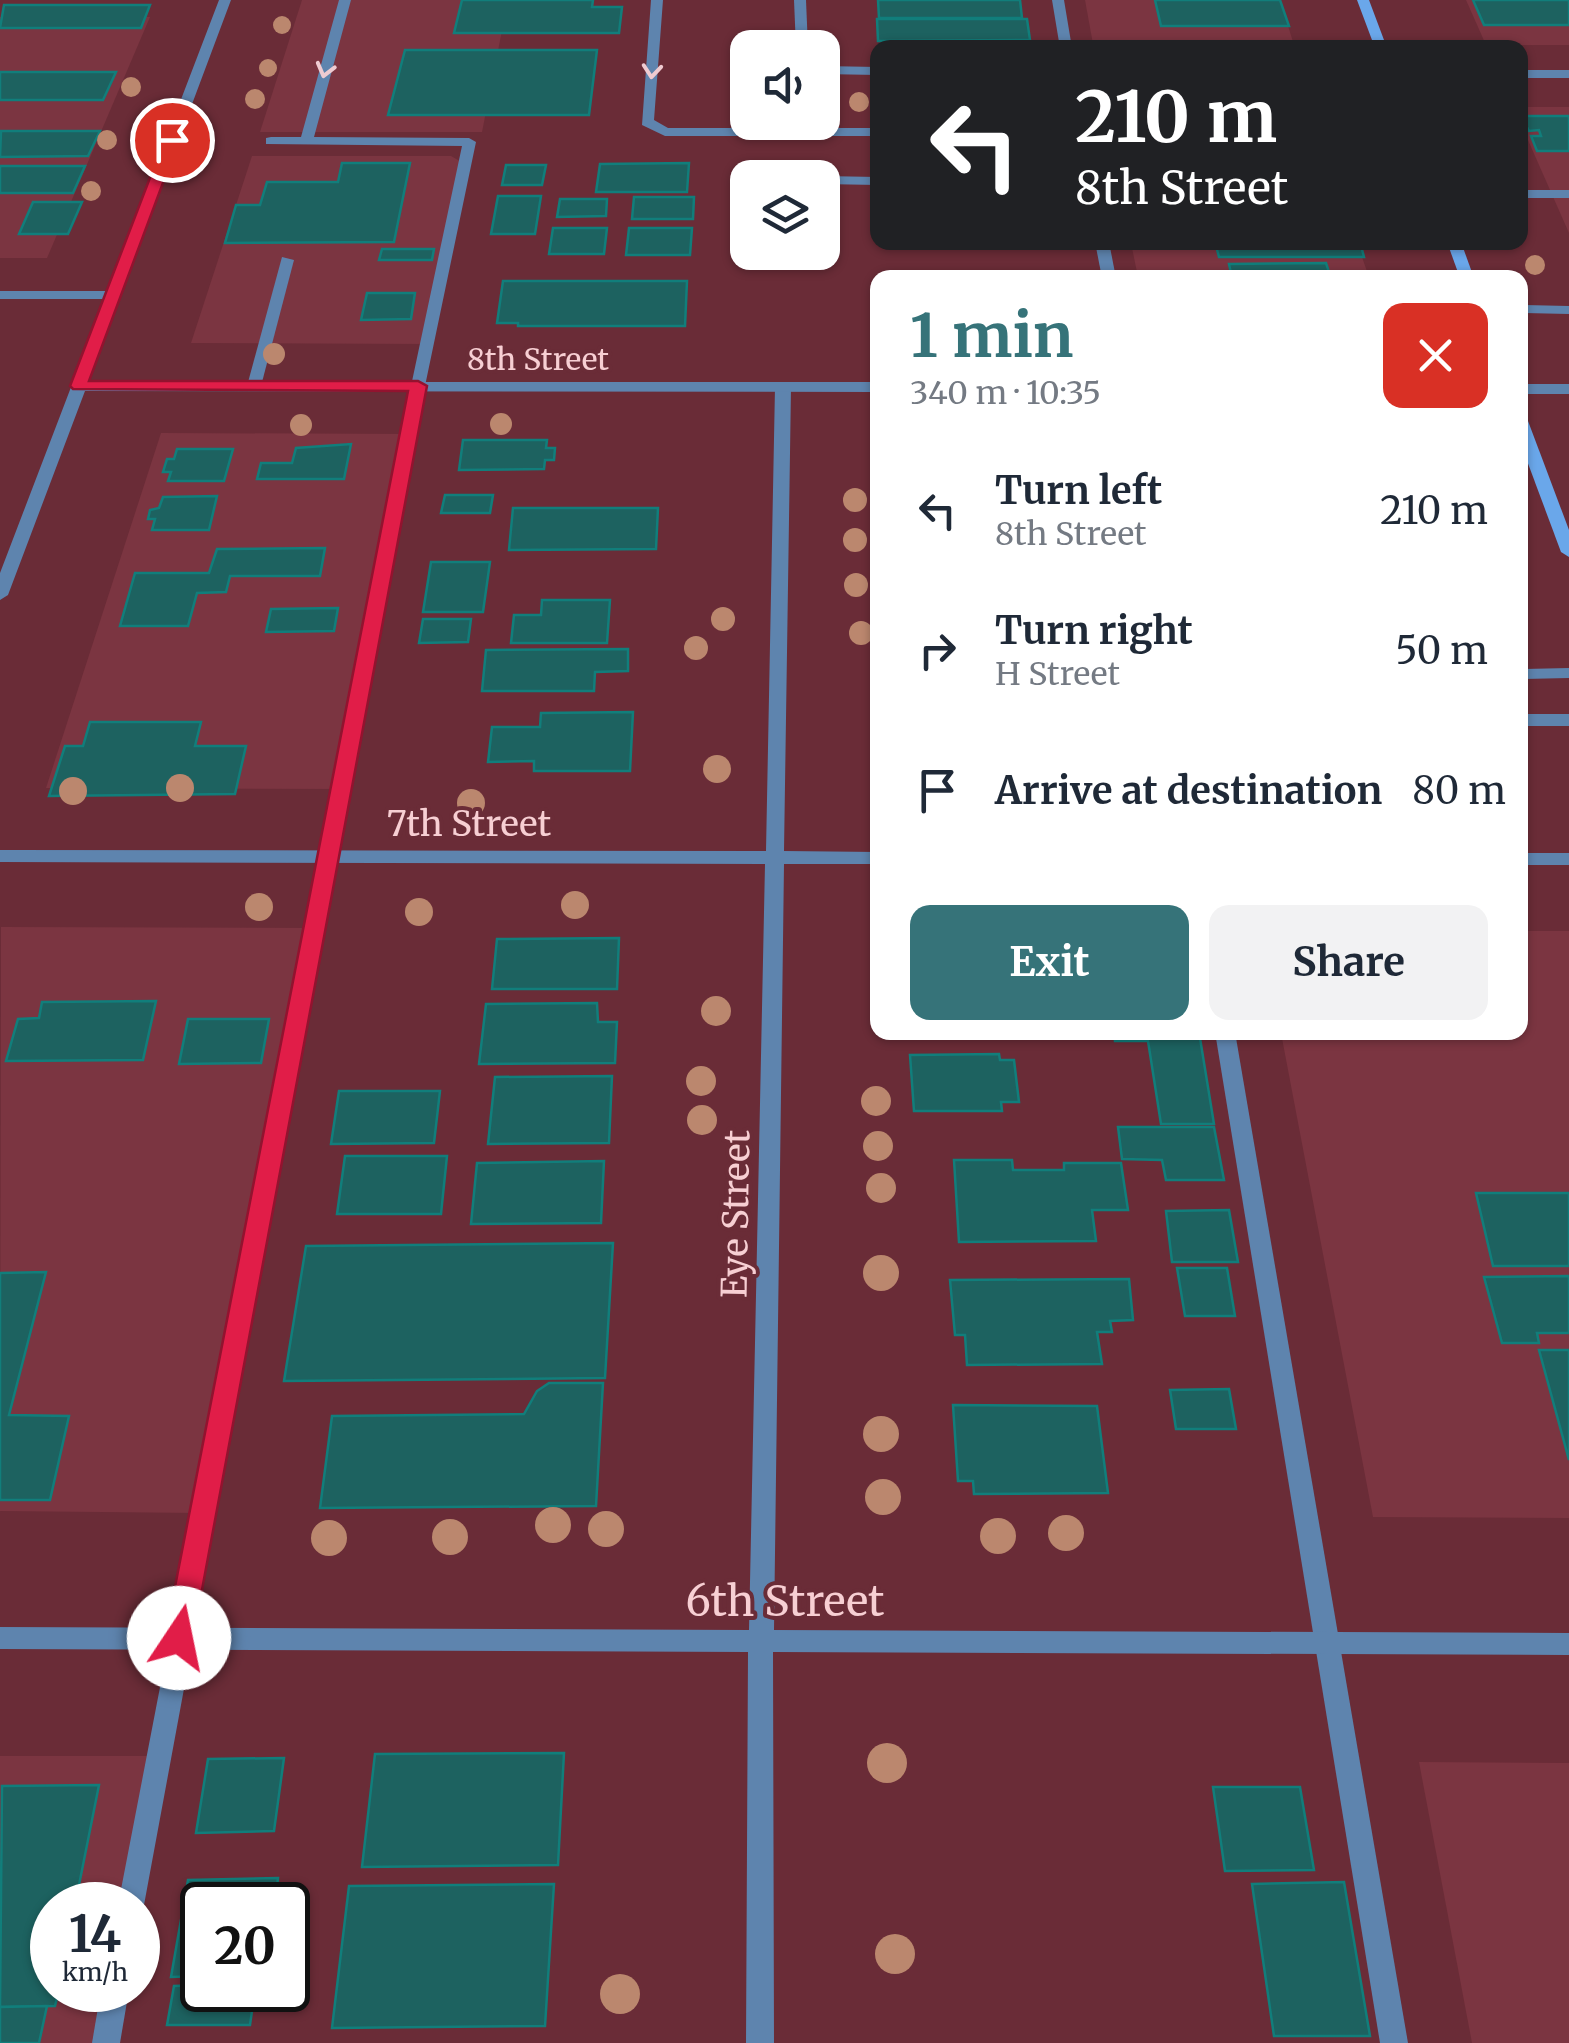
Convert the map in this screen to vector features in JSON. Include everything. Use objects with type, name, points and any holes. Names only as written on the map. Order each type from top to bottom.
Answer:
[{"type":"main road","points":[[1363,0],[1378,40]]},
{"type":"main road","points":[[1528,442],[1569,552]]},
{"type":"street","points":[[0,594],[224,0]]},
{"type":"street","points":[[306,141],[345,0]]},
{"type":"street","points":[[658,0],[647,122],[665,132],[870,132]]},
{"type":"street","points":[[800,0],[801,30]]},
{"type":"street","points":[[1058,0],[1065,40]]},
{"type":"street","points":[[840,70],[870,71]]},
{"type":"street","points":[[1528,74],[1569,74]]},
{"type":"street","points":[[135,1882],[418,386],[469,142],[271,141]]},
{"type":"street","points":[[840,180],[870,181]]},
{"type":"street","points":[[1528,194],[1569,194]]},
{"type":"street","points":[[254,386],[287,260]]},
{"type":"street","points":[[0,295],[113,295]]},
{"type":"street","points":[[1528,309],[1569,310]]},
{"type":"street","name":"8th Street","points":[[79,386],[870,387]]},
{"type":"street","name":"Eye Street","points":[[760,2043],[761,1640],[783,387]]},
{"type":"street","points":[[1528,389],[1569,389]]},
{"type":"street","points":[[1528,674],[1569,674]]},
{"type":"street","points":[[1528,720],[1569,720]]},
{"type":"street","name":"7th Street","points":[[0,856],[870,858]]},
{"type":"street","points":[[1528,859],[1569,860]]},
{"type":"street","points":[[1226,1040],[1394,2043]]},
{"type":"street","name":"6th Street","points":[[0,1638],[1569,1644]]},
{"type":"street","points":[[106,2043],[111,2012]]},
{"type":"shaded area","points":[[302,0],[508,0],[482,132],[260,132]]},
{"type":"shaded area","points":[[1085,0],[1280,0],[1292,40],[1092,40]]},
{"type":"shaded area","points":[[1466,0],[1569,0],[1569,45],[1484,40]]},
{"type":"shaded area","points":[[0,17],[150,17],[47,258],[0,258]]},
{"type":"shaded area","points":[[1528,107],[1569,107],[1569,233],[1528,140]]},
{"type":"shaded area","points":[[252,156],[451,156],[465,164],[430,344],[191,343]]},
{"type":"shaded area","points":[[1132,250],[1359,250],[1367,270],[1137,270]]},
{"type":"shaded area","points":[[161,433],[412,434],[343,789],[46,788]]},
{"type":"shaded area","points":[[1,927],[315,928],[200,1513],[0,1511]]},
{"type":"shaded area","points":[[1528,931],[1569,931],[1569,1518],[1373,1517],[1282,1040],[1528,1040]]},
{"type":"shaded area","points":[[0,1756],[152,1756],[127,1882],[30,1882],[30,2012],[102,2012],[96,2043],[0,2043]]},
{"type":"shaded area","points":[[1419,1762],[1569,1763],[1569,2043],[1472,2043]]},
{"type":"building","points":[[462,0],[593,0],[592,7],[622,7],[619,33],[454,33]]},
{"type":"building","points":[[878,0],[1020,0],[1022,18],[879,18]]},
{"type":"building","points":[[1155,0],[1280,0],[1289,26],[1161,26]]},
{"type":"building","points":[[1473,0],[1569,0],[1569,25],[1484,25]]},
{"type":"building","points":[[4,5],[150,5],[141,28],[0,28]]},
{"type":"building","points":[[877,19],[1027,19],[1030,40],[878,40]]},
{"type":"building","points":[[405,50],[597,50],[589,115],[388,115]]},
{"type":"building","points":[[0,72],[116,72],[103,100],[0,100]]},
{"type":"building","points":[[1528,116],[1569,116],[1569,151],[1537,151],[1531,136],[1541,136],[1539,130],[1529,131]]},
{"type":"building","points":[[1,131],[100,131],[88,156],[0,157]]},
{"type":"building","points":[[342,163],[410,163],[394,242],[225,243],[236,205],[260,205],[267,182],[338,182]]},
{"type":"building","points":[[689,163],[687,192],[596,192],[600,164]]},
{"type":"building","points":[[506,165],[546,165],[542,185],[502,185]]},
{"type":"building","points":[[0,166],[85,166],[73,193],[0,193]]},
{"type":"building","points":[[498,196],[541,196],[535,234],[491,234]]},
{"type":"building","points":[[634,197],[694,197],[693,219],[632,219]]},
{"type":"building","points":[[560,199],[607,199],[606,216],[557,217]]},
{"type":"building","points":[[33,202],[82,202],[68,234],[19,234]]},
{"type":"building","points":[[553,228],[607,228],[604,254],[549,254]]},
{"type":"building","points":[[629,228],[692,228],[690,255],[626,255]]},
{"type":"building","points":[[382,249],[434,249],[432,260],[379,260]]},
{"type":"building","points":[[1217,250],[1362,250],[1364,257],[1219,257]]},
{"type":"building","points":[[1326,263],[1328,270],[1230,270],[1229,264]]},
{"type":"building","points":[[503,281],[687,281],[685,326],[497,323]]},
{"type":"building","points":[[367,293],[415,293],[411,319],[361,320]]},
{"type":"building","points":[[463,440],[547,440],[546,448],[555,448],[554,460],[545,460],[544,469],[459,470]]},
{"type":"building","points":[[351,444],[344,479],[257,479],[261,463],[292,463],[296,448]]},
{"type":"building","points":[[177,449],[233,449],[224,481],[168,481],[171,472],[163,472],[167,459],[174,459]]},
{"type":"building","points":[[445,495],[493,495],[490,513],[441,513]]},
{"type":"building","points":[[217,496],[209,530],[152,530],[155,519],[148,519],[150,510],[159,508],[163,497]]},
{"type":"building","points":[[513,508],[658,508],[656,549],[509,550]]},
{"type":"building","points":[[325,548],[320,576],[230,576],[226,592],[197,593],[188,626],[120,626],[135,573],[209,573],[217,549]]},
{"type":"building","points":[[431,562],[490,562],[483,612],[423,612]]},
{"type":"building","points":[[542,600],[610,600],[607,643],[511,643],[514,615],[541,615]]},
{"type":"building","points":[[338,608],[334,631],[266,632],[271,609]]},
{"type":"building","points":[[423,619],[471,619],[468,642],[419,643]]},
{"type":"building","points":[[628,649],[628,671],[595,672],[594,691],[482,691],[486,650]]},
{"type":"building","points":[[633,712],[630,771],[534,771],[534,761],[488,762],[492,727],[540,727],[541,713]]},
{"type":"building","points":[[90,722],[201,722],[195,746],[246,746],[235,794],[49,796],[65,746],[83,746]]},
{"type":"building","points":[[619,938],[617,989],[492,989],[497,939]]},
{"type":"building","points":[[156,1001],[143,1060],[6,1061],[18,1019],[39,1018],[42,1002]]},
{"type":"building","points":[[597,1003],[598,1022],[617,1022],[615,1063],[479,1064],[486,1004]]},
{"type":"building","points":[[188,1019],[269,1019],[261,1063],[179,1064]]},
{"type":"building","points":[[1200,1040],[1214,1124],[1161,1124],[1148,1041],[1115,1041]]},
{"type":"building","points":[[999,1054],[1000,1060],[1014,1060],[1019,1102],[1001,1102],[1002,1111],[914,1111],[910,1055]]},
{"type":"building","points":[[612,1076],[609,1143],[488,1144],[495,1077]]},
{"type":"building","points":[[339,1091],[440,1091],[434,1143],[331,1144]]},
{"type":"building","points":[[1118,1127],[1214,1127],[1224,1180],[1166,1180],[1162,1160],[1122,1159]]},
{"type":"building","points":[[345,1156],[447,1156],[441,1214],[337,1214]]},
{"type":"building","points":[[954,1160],[1012,1160],[1013,1170],[1064,1170],[1064,1163],[1121,1163],[1128,1210],[1092,1210],[1096,1241],[959,1242]]},
{"type":"building","points":[[604,1161],[601,1223],[471,1224],[477,1163]]},
{"type":"building","points":[[1476,1193],[1569,1193],[1569,1266],[1493,1266]]},
{"type":"building","points":[[1229,1210],[1238,1262],[1172,1262],[1166,1211]]},
{"type":"building","points":[[613,1243],[605,1378],[284,1381],[306,1246]]},
{"type":"building","points":[[1177,1268],[1227,1268],[1235,1316],[1185,1316]]},
{"type":"building","points":[[46,1272],[9,1415],[69,1416],[50,1500],[0,1500],[0,1273]]},
{"type":"building","points":[[1569,1276],[1569,1333],[1537,1333],[1539,1343],[1502,1343],[1484,1277]]},
{"type":"building","points":[[1129,1279],[1133,1320],[1110,1321],[1112,1332],[1097,1332],[1102,1364],[967,1365],[965,1335],[955,1335],[950,1280]]},
{"type":"building","points":[[1539,1350],[1569,1350],[1569,1460]]},
{"type":"building","points":[[549,1383],[603,1383],[596,1506],[320,1508],[332,1416],[524,1414],[537,1391]]},
{"type":"building","points":[[1229,1389],[1236,1429],[1176,1429],[1170,1390]]},
{"type":"building","points":[[953,1405],[1097,1406],[1108,1493],[974,1494],[973,1481],[958,1481]]},
{"type":"building","points":[[564,1753],[558,1865],[362,1867],[375,1754]]},
{"type":"building","points":[[284,1758],[274,1831],[196,1833],[208,1759]]},
{"type":"building","points":[[99,1785],[80,1882],[30,1882],[30,2006],[0,2007],[2,1786]]},
{"type":"building","points":[[1213,1787],[1300,1787],[1314,1870],[1225,1871]]},
{"type":"building","points":[[278,1878],[278,1882],[188,1880]]},
{"type":"building","points":[[1344,1882],[1370,2036],[1274,2036],[1252,1884]]},
{"type":"building","points":[[554,1884],[545,2026],[332,2028],[349,1886]]},
{"type":"building","points":[[180,1926],[180,1977],[171,1977]]},
{"type":"building","points":[[174,1986],[180,1986],[180,2012],[252,2012],[250,2025],[167,2025]]},
{"type":"building","points":[[30,2006],[30,2012],[46,2012],[39,2043],[0,2043],[0,2007]]},
{"type":"route","points":[[172,140],[79,386],[418,386],[179,1638]]}]
